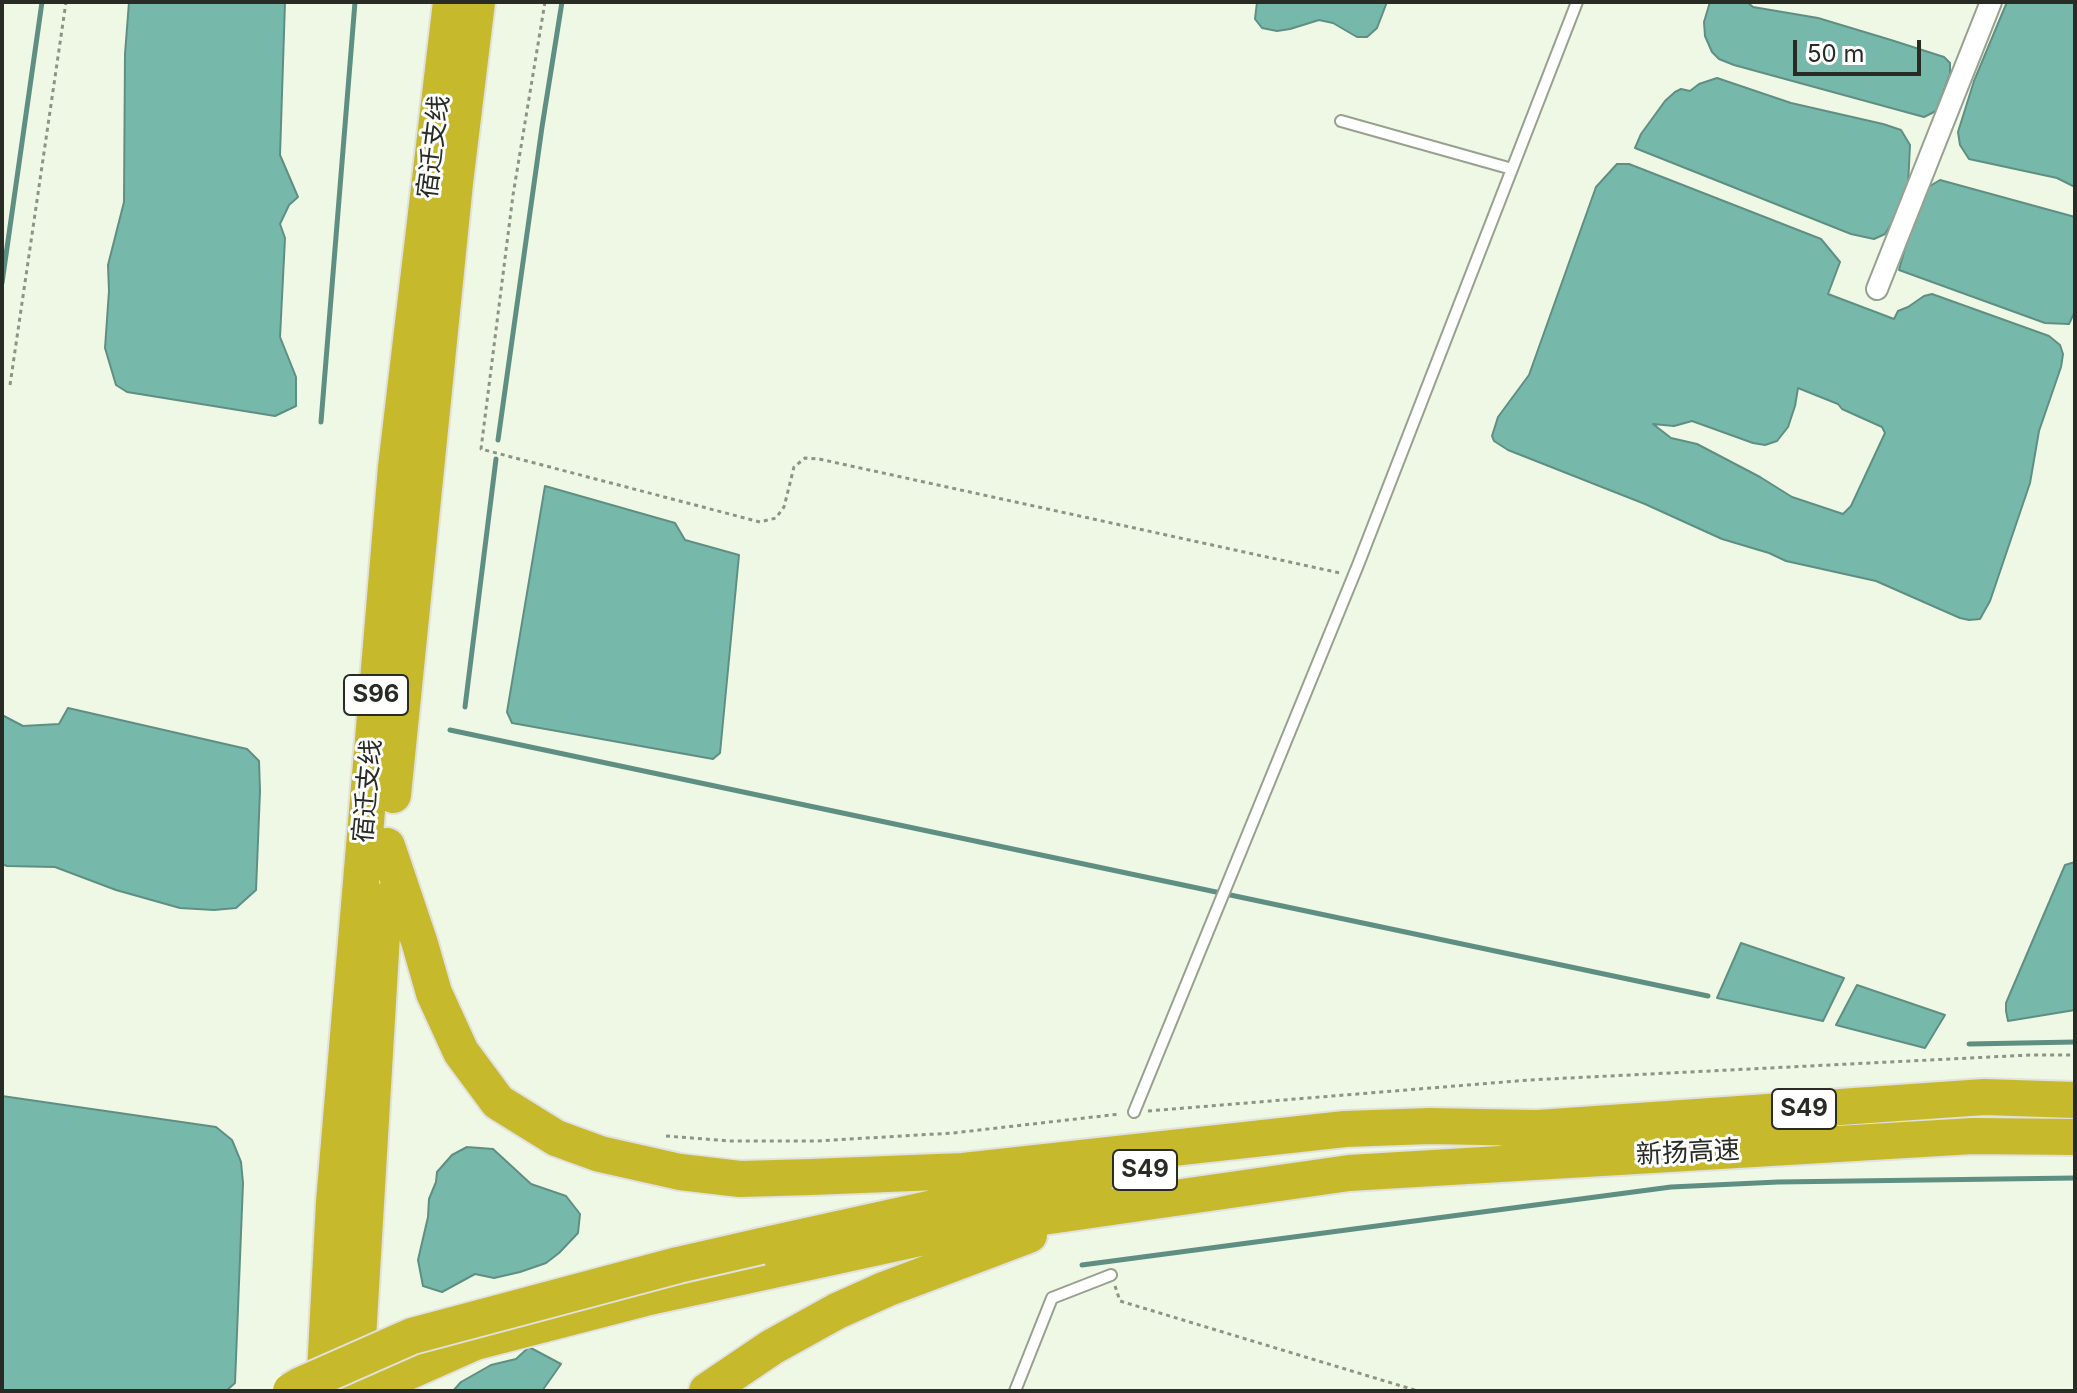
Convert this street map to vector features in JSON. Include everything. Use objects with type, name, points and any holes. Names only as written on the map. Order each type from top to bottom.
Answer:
[{"type":"highway","name":"宿迁支线","points":[[324,1391],[335,1186],[396,467],[451,2]]},
{"type":"highway","name":"宿迁支线","points":[[355,1391],[387,846],[455,183],[477,2]]},
{"type":"highway","points":[[387,846],[434,993],[461,1052],[498,1102],[556,1138],[600,1154],[680,1172],[740,1179],[963,1171],[1345,1129],[1430,1126],[1534,1128]]},
{"type":"highway","name":"新扬高速","points":[[1534,1128],[1984,1097],[2075,1100]]},
{"type":"highway","name":"S49","points":[[291,1391],[412,1336],[678,1265],[760,1260],[951,1204],[1146,1170],[1347,1143],[1534,1128]]},
{"type":"highway","name":"新扬高速","points":[[1349,1173],[1973,1136],[2075,1137]]},
{"type":"highway","points":[[365,1391],[475,1342],[645,1298],[760,1260],[1349,1173]]},
{"type":"highway","name":"S49","points":[[707,1391],[772,1347],[837,1311],[1026,1236],[1080,1223],[1194,1205],[1349,1173]]},
{"type":"street","points":[[1877,289],[1991,2]]},
{"type":"lane","points":[[1134,1112],[1353,576],[1577,2]]},
{"type":"lane","points":[[1341,121],[1512,169]]},
{"type":"lane","points":[[1015,1391],[1052,1298],[1111,1275]]},
{"type":"path","points":[[10,385],[66,2]]},
{"type":"path","points":[[545,2],[513,195],[481,449],[760,522],[776,518],[784,507],[794,467],[805,458],[819,459],[1353,576]]},
{"type":"path","points":[[666,1136],[730,1141],[816,1141],[953,1133],[1134,1112],[1529,1080],[2075,1055]]},
{"type":"path","points":[[1111,1275],[1120,1301],[1418,1391]]},
{"type":"water","points":[[129,2],[285,2],[280,155],[298,197],[289,205],[280,224],[285,238],[280,337],[296,377],[296,406],[275,416],[127,392],[116,385],[105,348],[108,265],[124,202],[125,54]]},
{"type":"water","points":[[1257,2],[1387,2],[1377,28],[1367,37],[1357,37],[1333,23],[1319,20],[1277,31],[1262,28],[1255,19]]},
{"type":"water","points":[[1710,2],[1747,2],[1753,7],[1818,18],[1944,57],[1950,63],[1950,74],[1936,111],[1924,117],[1719,59],[1705,36],[1704,22]]},
{"type":"water","points":[[2007,2],[2075,2],[2075,187],[2057,178],[1969,159],[1960,145],[1958,132],[1974,81]]},
{"type":"water","points":[[1717,78],[1791,103],[1901,130],[1910,145],[1908,185],[1885,234],[1874,239],[1851,234],[1635,148],[1641,134],[1675,92],[1681,89],[1690,91],[1699,84]]},
{"type":"water","points":[[1617,164],[1629,164],[1821,239],[1840,262],[1828,294],[1894,319],[1898,311],[1932,294],[2049,336],[2060,345],[2063,354],[2061,367],[2039,431],[2030,483],[1990,601],[1980,619],[1960,618],[1876,581],[1786,561],[1722,539],[1645,504],[1508,450],[1494,441],[1492,436],[1498,417],[1529,375],[1596,187]],"holes":[[[1798,388],[1838,404],[1842,409],[1882,427],[1885,433],[1851,506],[1843,514],[1792,497],[1697,444],[1671,438],[1653,424],[1674,426],[1692,421],[1765,445],[1777,441],[1788,427]]]},
{"type":"water","points":[[1940,180],[2075,217],[2075,311],[2069,324],[2045,323],[1899,270],[1917,205],[1925,189]]},
{"type":"water","points":[[545,486],[675,523],[685,540],[739,555],[720,753],[713,759],[512,723],[507,712]]},
{"type":"water","points":[[68,708],[247,749],[259,761],[256,890],[236,908],[180,908],[116,890],[55,867],[2,864],[2,715],[23,726],[59,724]]},
{"type":"water","points":[[2075,862],[2075,1010],[2008,1021],[2006,1003],[2065,865]]},
{"type":"water","points":[[1741,943],[1844,978],[1823,1021],[1717,998]]},
{"type":"water","points":[[1857,985],[1945,1015],[1925,1048],[1836,1025]]},
{"type":"water","points":[[2,1096],[216,1127],[232,1140],[241,1162],[243,1183],[235,1383],[226,1391],[2,1391]]},
{"type":"water","points":[[467,1147],[493,1149],[531,1184],[566,1196],[580,1214],[578,1233],[546,1263],[494,1278],[475,1274],[442,1292],[423,1286],[418,1260],[437,1172],[452,1155]]},
{"type":"water","points":[[529,1347],[561,1364],[542,1391],[453,1391],[461,1382],[491,1365],[516,1359]]},
{"type":"waterway","points":[[2,283],[42,2]]},
{"type":"waterway","points":[[321,422],[355,2]]},
{"type":"waterway","points":[[498,440],[562,2]]},
{"type":"waterway","points":[[465,707],[496,459]]},
{"type":"waterway","points":[[450,730],[1708,996]]},
{"type":"waterway","points":[[1969,1044],[2075,1042]]},
{"type":"waterway","points":[[1082,1265],[1671,1187],[1778,1182],[2075,1178]]}]
